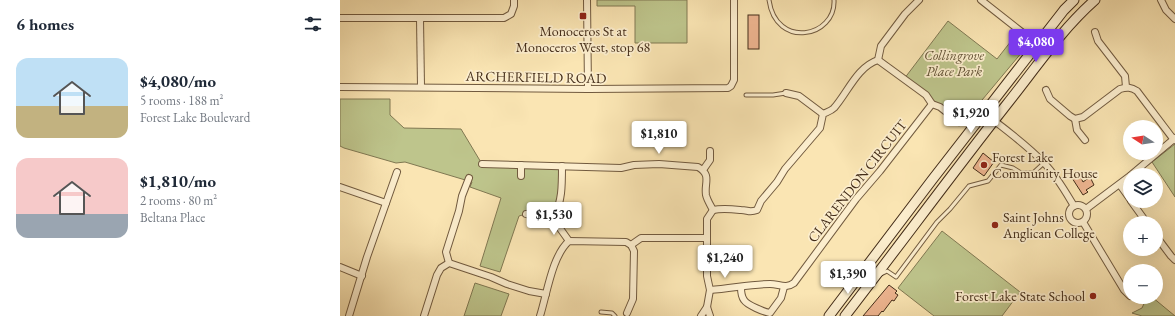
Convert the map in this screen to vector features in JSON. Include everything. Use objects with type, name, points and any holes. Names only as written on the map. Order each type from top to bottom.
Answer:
[{"type":"main road","points":[[833,314],[984,113],[1064,10],[1074,0]]},
{"type":"main road","points":[[844,316],[994,120],[1062,35],[1095,0]]},
{"type":"street","points":[[340,18],[504,18],[511,14],[514,6],[514,0]]},
{"type":"street","points":[[587,0],[588,89]]},
{"type":"street","name":"ARCHERFIELD ROAD","points":[[340,87],[588,89],[724,88],[731,86],[734,80],[734,0]]},
{"type":"street","points":[[878,60],[881,46],[905,14],[919,0]]},
{"type":"street","points":[[981,0],[1023,33],[1032,37]]},
{"type":"street","points":[[1161,0],[1166,10],[1175,19]]},
{"type":"street","points":[[420,18],[421,87]]},
{"type":"street","points":[[1095,32],[1098,41],[1125,76],[1126,87]]},
{"type":"street","points":[[1014,47],[1023,33]]},
{"type":"street","points":[[878,60],[926,95],[932,104],[940,107],[959,122]]},
{"type":"street","points":[[823,114],[833,109],[860,73],[871,62],[878,60]]},
{"type":"street","points":[[1046,90],[1050,99],[1075,119],[1083,117],[1120,89],[1126,87],[1137,91],[1174,139],[1140,168]]},
{"type":"street","points":[[786,93],[799,96],[823,114]]},
{"type":"street","name":"CLARENDON CIRCUIT","points":[[784,287],[790,287],[794,283],[856,199],[880,171],[932,104]]},
{"type":"street","points":[[953,117],[960,108]]},
{"type":"street","points":[[984,113],[1024,144],[1044,163],[1074,206]]},
{"type":"street","points":[[701,316],[707,307],[710,290],[707,276],[707,219],[713,210],[744,210],[751,212],[757,210],[761,200],[820,128],[823,114]]},
{"type":"street","points":[[1075,119],[1077,130],[1085,140]]},
{"type":"street","points":[[704,170],[710,160],[710,151]]},
{"type":"street","points":[[482,164],[621,168],[634,165],[659,164],[698,167],[704,170],[706,175],[706,196],[713,210]]},
{"type":"street","points":[[521,176],[522,165]]},
{"type":"street","points":[[554,220],[562,193],[562,166]]},
{"type":"street","points":[[349,316],[397,172]]},
{"type":"street","points":[[449,263],[446,252],[459,211],[462,196],[469,178]]},
{"type":"street","points":[[1086,209],[1123,183]]},
{"type":"street","points":[[1120,185],[1123,189]]},
{"type":"street","points":[[340,187],[386,202]]},
{"type":"street","points":[[1080,205],[1086,209],[1088,216],[1083,222],[1075,223],[1070,219],[1069,212],[1074,206],[1080,205]]},
{"type":"street","points":[[526,214],[545,220],[554,220]]},
{"type":"street","points":[[554,220],[569,241]]},
{"type":"street","points":[[1083,222],[1123,288]]},
{"type":"street","points":[[631,245],[642,238],[707,238]]},
{"type":"street","points":[[540,316],[549,281],[563,246],[569,241],[626,242],[631,245],[634,251],[632,299],[626,315]]},
{"type":"street","points":[[1163,245],[1175,260]]},
{"type":"street","points":[[449,263],[529,291],[546,294]]},
{"type":"street","points":[[424,316],[437,275],[441,268],[449,263]]},
{"type":"street","points":[[340,267],[362,276]]},
{"type":"street","points":[[710,290],[754,285],[772,284],[784,287],[781,298],[771,314],[744,302],[741,296],[741,287]]},
{"type":"street","points":[[707,307],[710,316]]},
{"type":"lane","points":[[769,0],[771,11],[776,21],[784,28],[795,32],[806,33],[816,30],[825,23],[831,14],[834,0]]},
{"type":"lane","points":[[746,95],[773,95],[786,93]]},
{"type":"lane","points":[[876,276],[887,271],[896,277],[937,222],[969,186],[988,181],[1002,165],[1013,168],[1021,173],[1032,173],[1044,163]]},
{"type":"lane","points":[[601,312],[612,313],[615,316]]},
{"type":"lane","points":[[833,314],[844,316]]},
{"type":"green space","points":[[597,0],[687,0],[687,43],[635,43],[635,6],[597,6]]},
{"type":"green space","name":"Collingrove Place Park","points":[[948,21],[997,59],[1015,36],[1028,45],[962,124],[904,79]]},
{"type":"green space","points":[[340,99],[390,99],[390,115],[404,128],[461,129],[482,164],[562,166],[562,193],[554,220],[526,214],[519,216],[500,272],[480,266],[501,198],[470,187],[472,182],[405,162],[396,163],[340,146]]},
{"type":"green space","points":[[1175,144],[1175,197],[1163,179],[1163,168],[1156,168],[1152,162],[1155,160],[1163,160],[1163,153]]},
{"type":"green space","points":[[942,231],[1020,292],[1002,316],[934,316],[898,288]]},
{"type":"green space","points":[[475,283],[509,294],[501,316],[464,316]]},
{"type":"green space","points":[[1144,304],[1160,304],[1175,316],[1142,316],[1132,313],[1142,308]]},
{"type":"building","points":[[748,15],[759,15],[759,49],[748,49]]},
{"type":"building","name":"Forest Lake Community House","points":[[983,153],[994,162],[984,176],[973,168]]},
{"type":"building","points":[[1079,174],[1083,182],[1090,177],[1094,185],[1086,190],[1088,192],[1083,195],[1072,178]]},
{"type":"building","points":[[889,285],[897,291],[895,293],[898,295],[894,301],[892,300],[878,316],[863,316]]},
{"type":"place","name":"Monoceros St at Monoceros West, stop 68","points":[[583,16]]},
{"type":"place","name":"Forest Lake Community House","points":[[984,165]]},
{"type":"place","name":"Saint Johns Anglican College","points":[[995,225]]},
{"type":"place","name":"Forest Lake State School","points":[[1093,296]]}]
